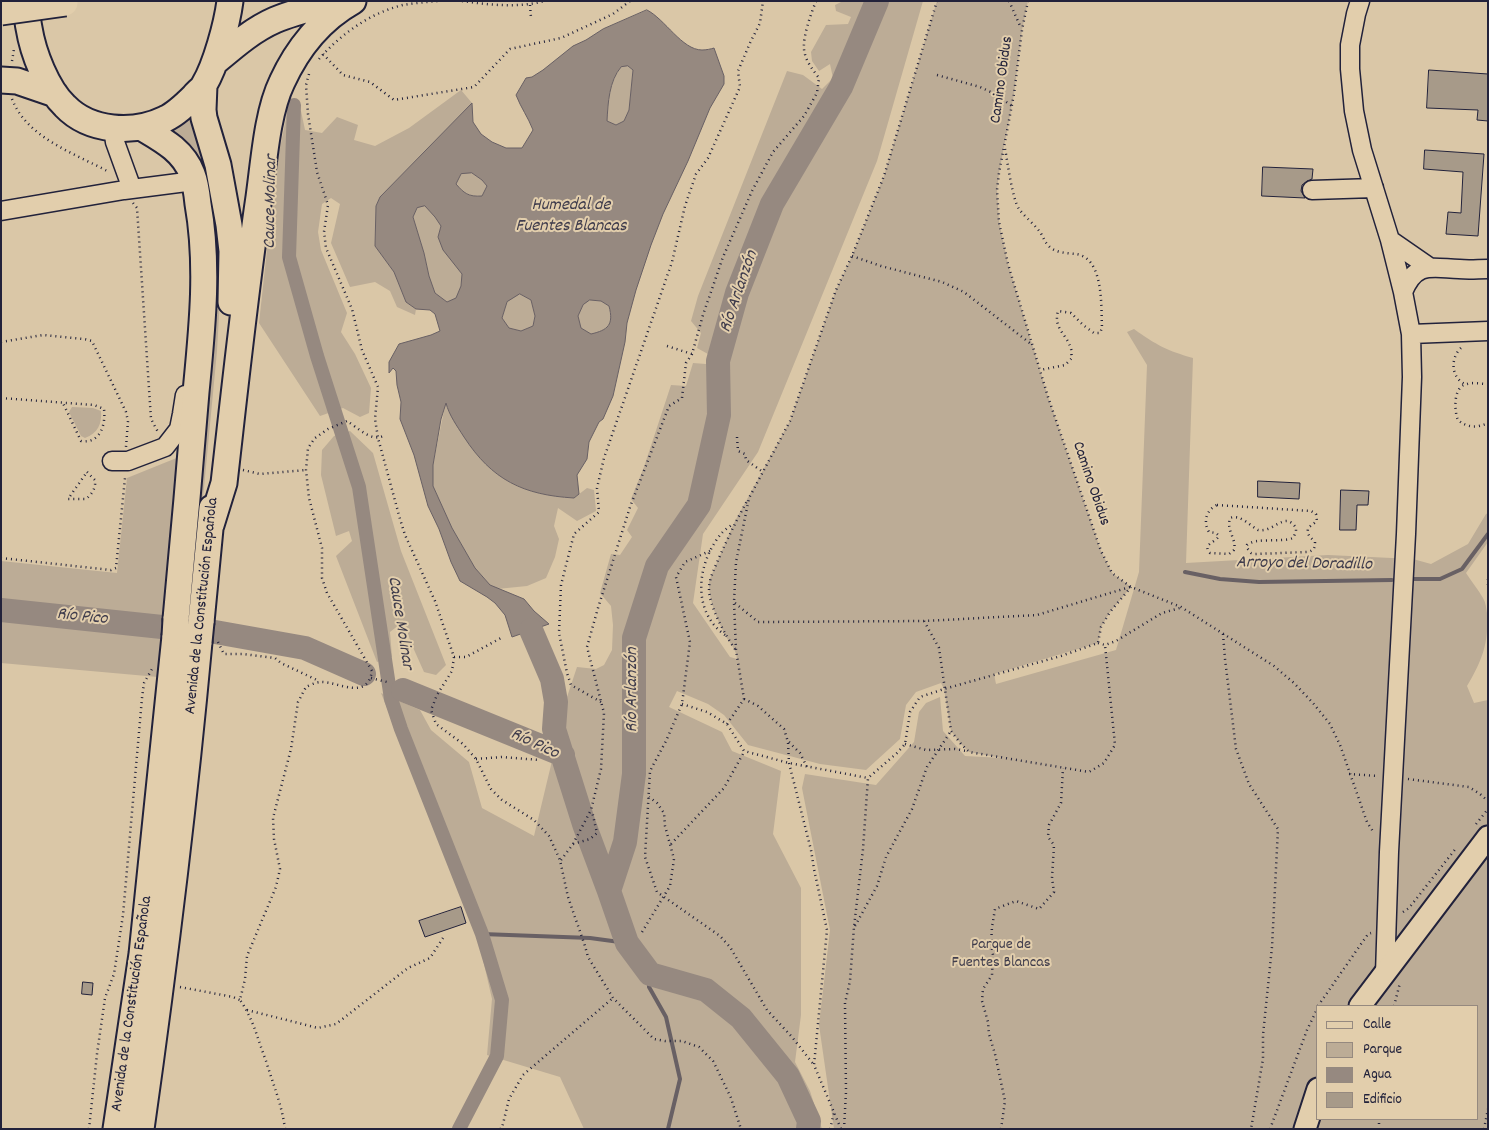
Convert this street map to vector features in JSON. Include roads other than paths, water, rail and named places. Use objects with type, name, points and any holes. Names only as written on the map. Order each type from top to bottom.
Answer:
[{"type":"highway","points":[[26,1],[29,29],[38,62],[54,94],[66,108],[82,119],[113,128],[141,127],[166,119],[183,107],[209,74],[240,41],[274,20],[340,1]]},
{"type":"highway","points":[[209,74],[222,36],[230,1]]},
{"type":"highway","points":[[211,525],[224,483],[256,213],[274,105],[281,84],[304,44],[325,21],[353,1]]},
{"type":"highway","points":[[1,12],[71,2]]},
{"type":"highway","name":"Avenida de la Constitución Española","points":[[141,1129],[205,634],[211,525],[231,312],[232,251],[224,189],[203,110],[209,74]]},
{"type":"highway","points":[[6,80],[17,81],[54,94]]},
{"type":"highway","name":"Avenida de la Constitución Española","points":[[120,1128],[148,901],[175,627],[201,340],[204,274],[204,250],[200,215],[192,174],[186,161],[170,144],[141,127]]},
{"type":"main road","points":[[1361,1005],[1488,837]]},
{"type":"main road","points":[[1305,1129],[1316,1095]]},
{"type":"street","points":[[1360,1],[1350,45],[1350,71],[1354,111],[1362,150],[1390,240],[1403,292],[1410,334],[1412,377],[1384,974]]},
{"type":"street","points":[[113,128],[128,189]]},
{"type":"street","points":[[1,211],[128,189],[194,181]]},
{"type":"street","points":[[1312,190],[1374,188]]},
{"type":"street","points":[[1390,240],[1430,267]]},
{"type":"street","points":[[1403,292],[1407,281],[1413,275],[1419,270],[1430,267],[1488,269]]},
{"type":"street","points":[[112,461],[128,461],[158,450],[179,429],[193,307],[204,274]]},
{"type":"street","points":[[1410,334],[1488,332]]},
{"type":"water","name":"Humedal de Fuentes Blancas","points":[[647,10],[654,14],[681,40],[695,49],[714,48],[724,76],[724,84],[710,108],[651,245],[627,323],[625,342],[613,396],[603,419],[599,422],[589,442],[587,459],[577,475],[579,494],[574,498],[539,493],[524,489],[498,474],[486,464],[464,437],[449,412],[446,403],[441,419],[433,465],[433,486],[452,528],[475,568],[490,585],[524,599],[549,624],[512,637],[505,615],[495,603],[460,581],[428,506],[414,455],[400,419],[401,402],[396,371],[393,368],[389,373],[389,362],[399,344],[440,331],[435,314],[430,310],[416,309],[406,302],[394,272],[375,246],[376,206],[380,197],[472,103],[473,122],[481,134],[492,142],[506,148],[522,148],[533,130],[516,95],[526,78],[532,77],[543,70],[573,46],[603,29]],"holes":[[[628,66],[633,70],[629,110],[624,121],[616,125],[607,121],[608,107],[612,85],[621,67]],[[472,173],[482,180],[487,186],[482,196],[470,195],[456,184],[461,174]],[[425,206],[435,217],[441,226],[438,237],[443,250],[462,274],[461,286],[456,298],[447,302],[435,293],[429,276],[413,217],[417,208]],[[520,294],[531,300],[535,316],[533,326],[521,331],[509,328],[502,318],[507,302]],[[590,300],[601,301],[609,306],[611,318],[608,326],[602,331],[591,334],[581,328],[578,316],[583,305]]]},
{"type":"waterway","name":"Río Arlanzón","points":[[808,1129],[809,1121],[788,1076],[741,1018],[706,990],[650,974],[627,943],[609,891],[625,842],[634,774],[634,638],[657,566],[699,505],[719,415],[718,361],[737,293],[772,204],[841,87],[877,1]]},
{"type":"waterway","name":"Cauce Molinar","points":[[294,105],[289,257],[317,356],[359,487],[391,699],[401,729],[482,934],[502,1000],[497,1056],[459,1129]]},
{"type":"waterway","name":"Arroyo del Doradillo","points":[[1414,579],[1440,579],[1462,569],[1488,534]]},
{"type":"waterway","name":"Arroyo del Doradillo","points":[[1185,572],[1220,579],[1259,582],[1392,580]]},
{"type":"waterway","name":"Río Pico","points":[[1,610],[162,627]]},
{"type":"waterway","name":"Río Pico","points":[[531,630],[552,679],[556,702],[554,729],[584,824],[609,891]]},
{"type":"waterway","name":"Río Pico","points":[[215,632],[305,648],[364,674]]},
{"type":"waterway","name":"Río Pico","points":[[403,690],[563,755]]},
{"type":"waterway","points":[[482,934],[590,938],[627,943]]},
{"type":"waterway","points":[[650,974],[649,987],[666,1017],[680,1079],[668,1129]]},
{"type":"park label","name":"Parque de Fuentes Blancas","points":[[1001,955]]}]
